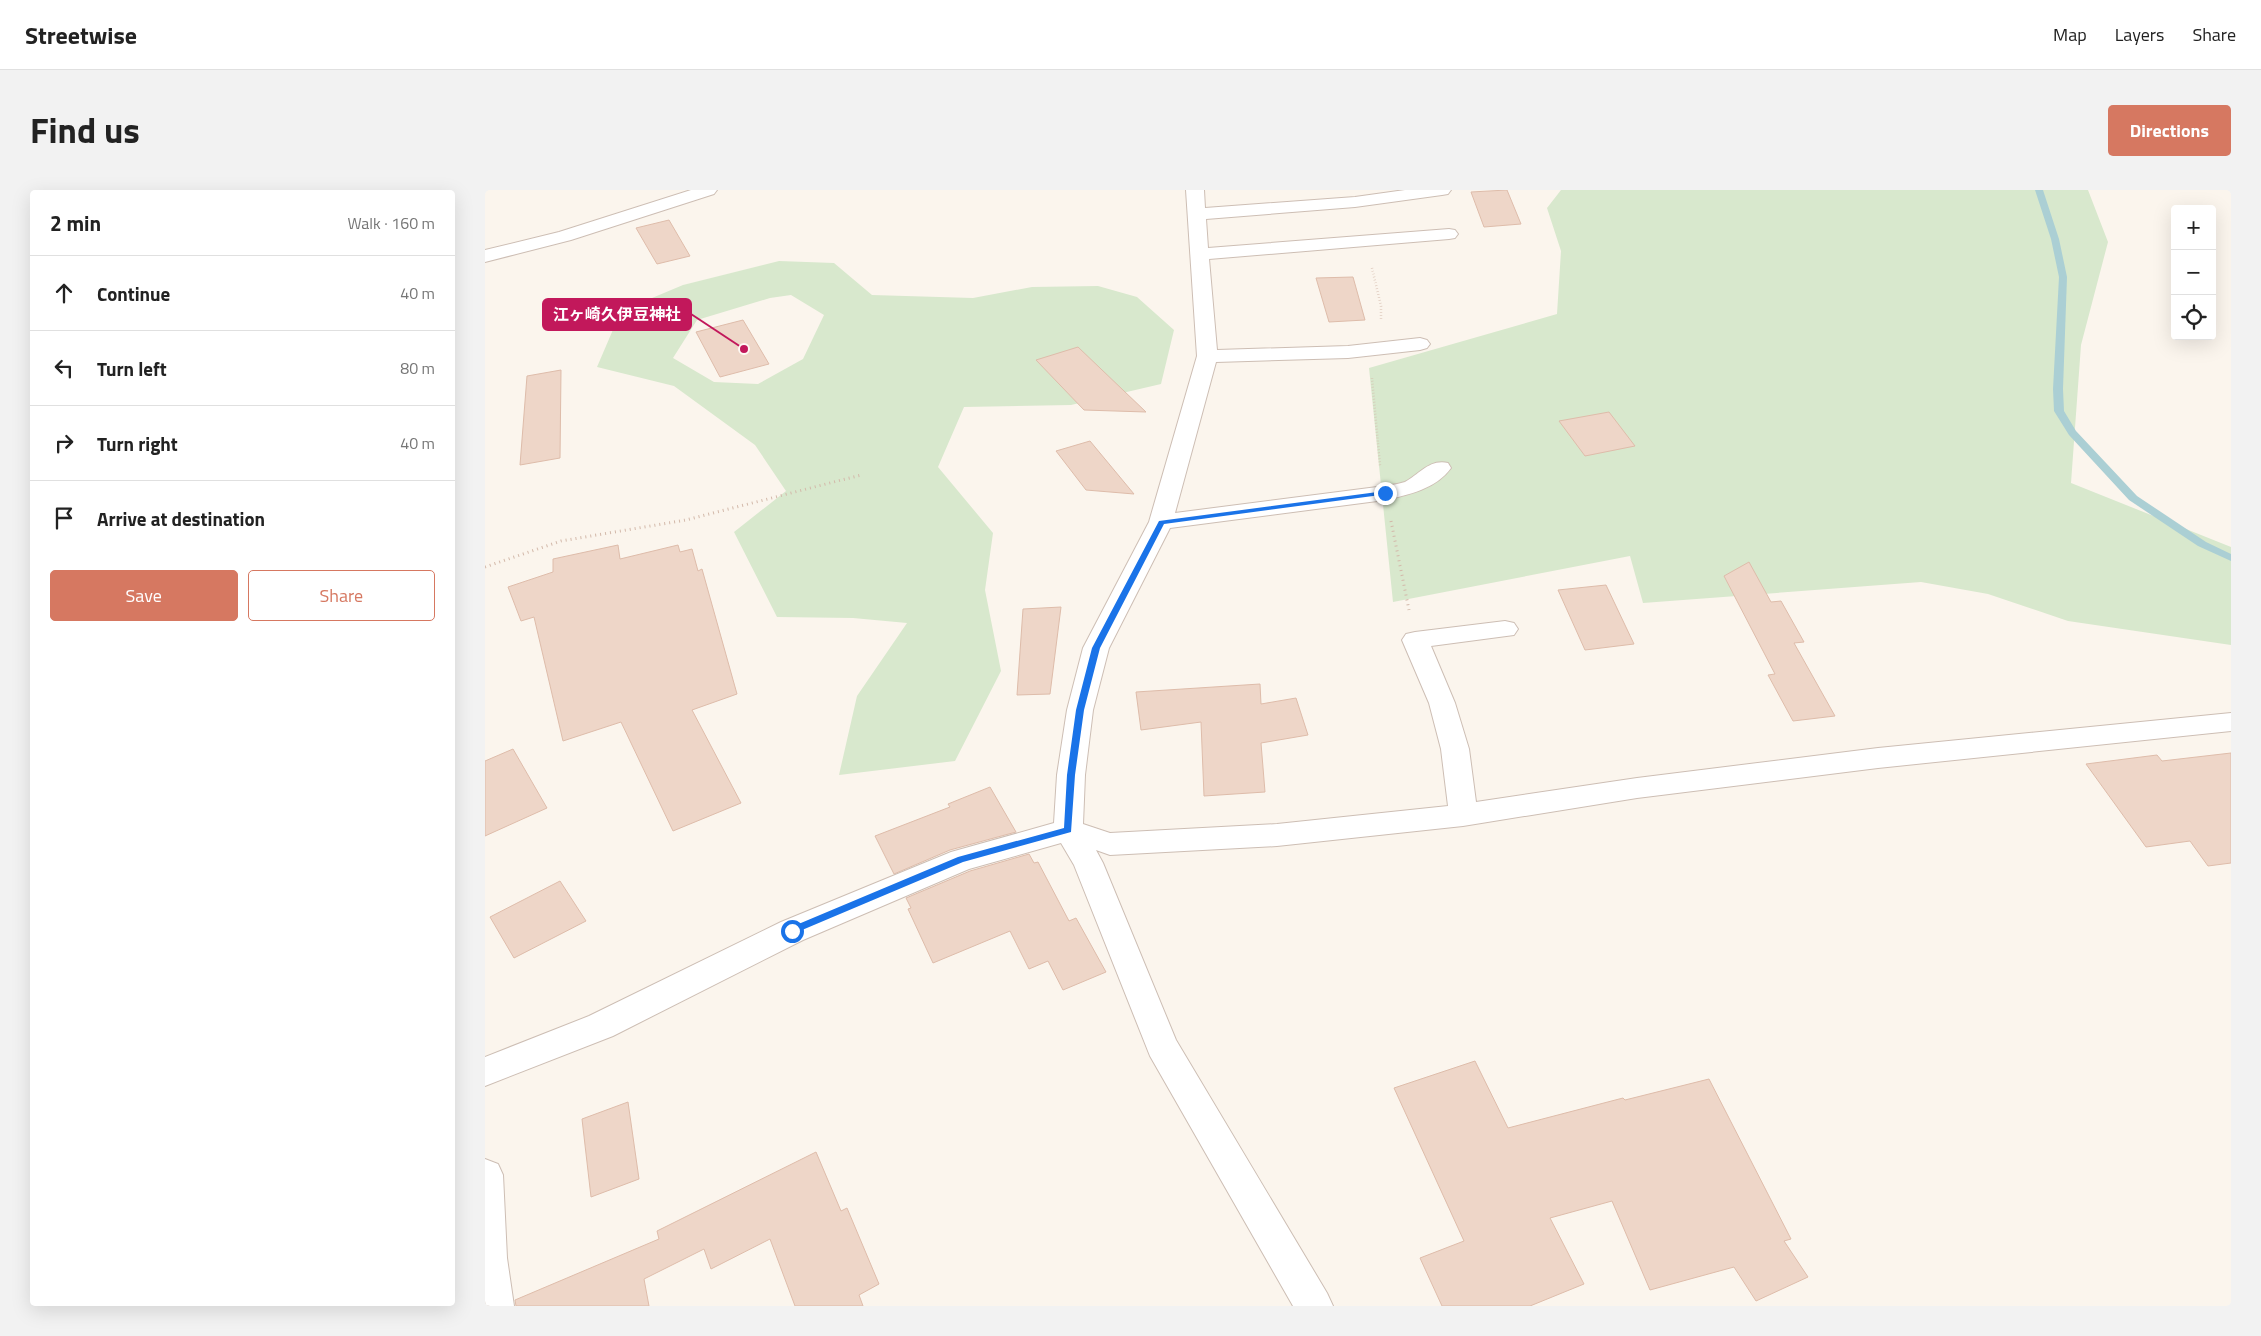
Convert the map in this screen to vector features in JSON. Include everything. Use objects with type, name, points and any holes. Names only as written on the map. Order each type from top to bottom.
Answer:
[{"type":"street","points":[[485,256],[565,236],[708,190]]},
{"type":"street","points":[[1195,190],[1207,356],[1161,522],[1096,648],[1080,710],[1071,775],[1068,830],[1088,863],[1163,1046],[1314,1306]]},
{"type":"street","points":[[1197,214],[1355,202],[1442,190]]},
{"type":"street","points":[[1200,254],[1449,234]]},
{"type":"street","points":[[1207,356],[1381,349],[1420,344]]},
{"type":"street","points":[[1161,522],[1385,493],[1412,487],[1439,468]]},
{"type":"street","points":[[1463,815],[1455,748],[1442,703],[1415,640],[1505,629]]},
{"type":"street","points":[[485,1072],[601,1026],[792,931],[961,860],[1068,830],[1110,844],[1277,834],[1463,815],[1637,788],[1878,758],[2231,722]]},
{"type":"street","points":[[485,1175],[489,1258],[495,1306]]},
{"type":"path","points":[[1366,242],[1381,306],[1381,349],[1371,381],[1377,445],[1415,640]]},
{"type":"path","points":[[485,567],[561,541],[686,520],[861,475]]},
{"type":"green space","points":[[1561,190],[2088,190],[2108,242],[2081,345],[2071,483],[2231,547],[2231,645],[2068,621],[1988,594],[1921,582],[1643,603],[1630,556],[1393,602],[1369,368],[1557,314],[1561,251],[1547,208]]},
{"type":"green space","points":[[779,261],[834,263],[872,295],[973,298],[1032,287],[1098,286],[1137,297],[1174,330],[1161,384],[1071,405],[964,407],[938,467],[993,533],[985,590],[1001,671],[955,761],[839,775],[857,696],[907,623],[853,618],[777,617],[734,532],[786,491],[755,445],[674,386],[597,367],[621,311],[683,285]],"holes":[[[791,295],[824,315],[803,359],[758,384],[714,382],[673,358],[697,320],[770,298]]]},
{"type":"building","points":[[1507,190],[1521,224],[1484,227],[1471,192]]},
{"type":"building","points":[[669,220],[690,256],[657,264],[636,228]]},
{"type":"building","points":[[1353,277],[1365,320],[1329,322],[1316,278]]},
{"type":"building","points":[[743,320],[769,364],[720,377],[696,332]]},
{"type":"building","points":[[1078,347],[1146,412],[1084,410],[1036,360]]},
{"type":"building","points":[[561,370],[560,458],[520,465],[527,376]]},
{"type":"building","points":[[1609,412],[1635,446],[1585,456],[1559,421]]},
{"type":"building","points":[[1090,441],[1134,494],[1086,490],[1056,451]]},
{"type":"building","points":[[618,545],[620,559],[678,545],[680,552],[692,549],[698,571],[702,569],[737,694],[692,710],[741,803],[673,831],[621,722],[563,741],[534,617],[521,621],[508,587],[553,572],[553,559]]},
{"type":"building","points":[[1749,562],[1771,602],[1781,601],[1804,642],[1794,643],[1835,716],[1793,721],[1768,675],[1775,674],[1724,576]]},
{"type":"building","points":[[1606,585],[1634,644],[1585,650],[1558,590]]},
{"type":"building","points":[[1061,607],[1050,694],[1017,695],[1023,609]]},
{"type":"building","points":[[1260,684],[1261,704],[1296,698],[1308,735],[1261,743],[1265,792],[1204,796],[1201,722],[1141,730],[1136,692]]},
{"type":"building","points":[[513,749],[547,808],[485,836],[485,761]]},
{"type":"building","points":[[2231,753],[2231,863],[2208,866],[2190,841],[2146,847],[2086,764],[2157,755],[2162,761]]},
{"type":"building","points":[[990,787],[1016,832],[950,850],[894,874],[875,836],[950,807],[948,804]]},
{"type":"building","points":[[1029,854],[1034,863],[1038,862],[1069,921],[1076,918],[1106,972],[1063,990],[1048,961],[1029,969],[1010,931],[933,963],[908,909],[911,908],[906,898],[970,871]]},
{"type":"building","points":[[560,881],[586,921],[514,958],[490,917]]},
{"type":"building","points":[[1475,1061],[1508,1128],[1623,1098],[1625,1100],[1709,1079],[1791,1239],[1784,1241],[1808,1277],[1756,1301],[1734,1267],[1650,1290],[1612,1201],[1550,1218],[1584,1284],[1530,1306],[1442,1306],[1420,1258],[1464,1241],[1394,1088]]},
{"type":"building","points":[[628,1102],[639,1179],[591,1197],[582,1119]]},
{"type":"building","points":[[816,1152],[841,1211],[847,1208],[879,1284],[859,1295],[863,1306],[795,1306],[770,1239],[711,1269],[704,1249],[644,1279],[649,1306],[516,1306],[515,1300],[659,1239],[657,1231]]},
{"type":"waterway","points":[[2039,190],[2055,239],[2063,277],[2058,389],[2059,411],[2072,433],[2133,498],[2202,544],[2231,558]]},
{"type":"place","name":"江ヶ崎久伊豆神社","points":[[744,349]]},
{"type":"route","points":[[792,931],[961,860],[1068,830],[1071,775],[1080,710],[1096,648],[1161,522],[1385,493]]}]
